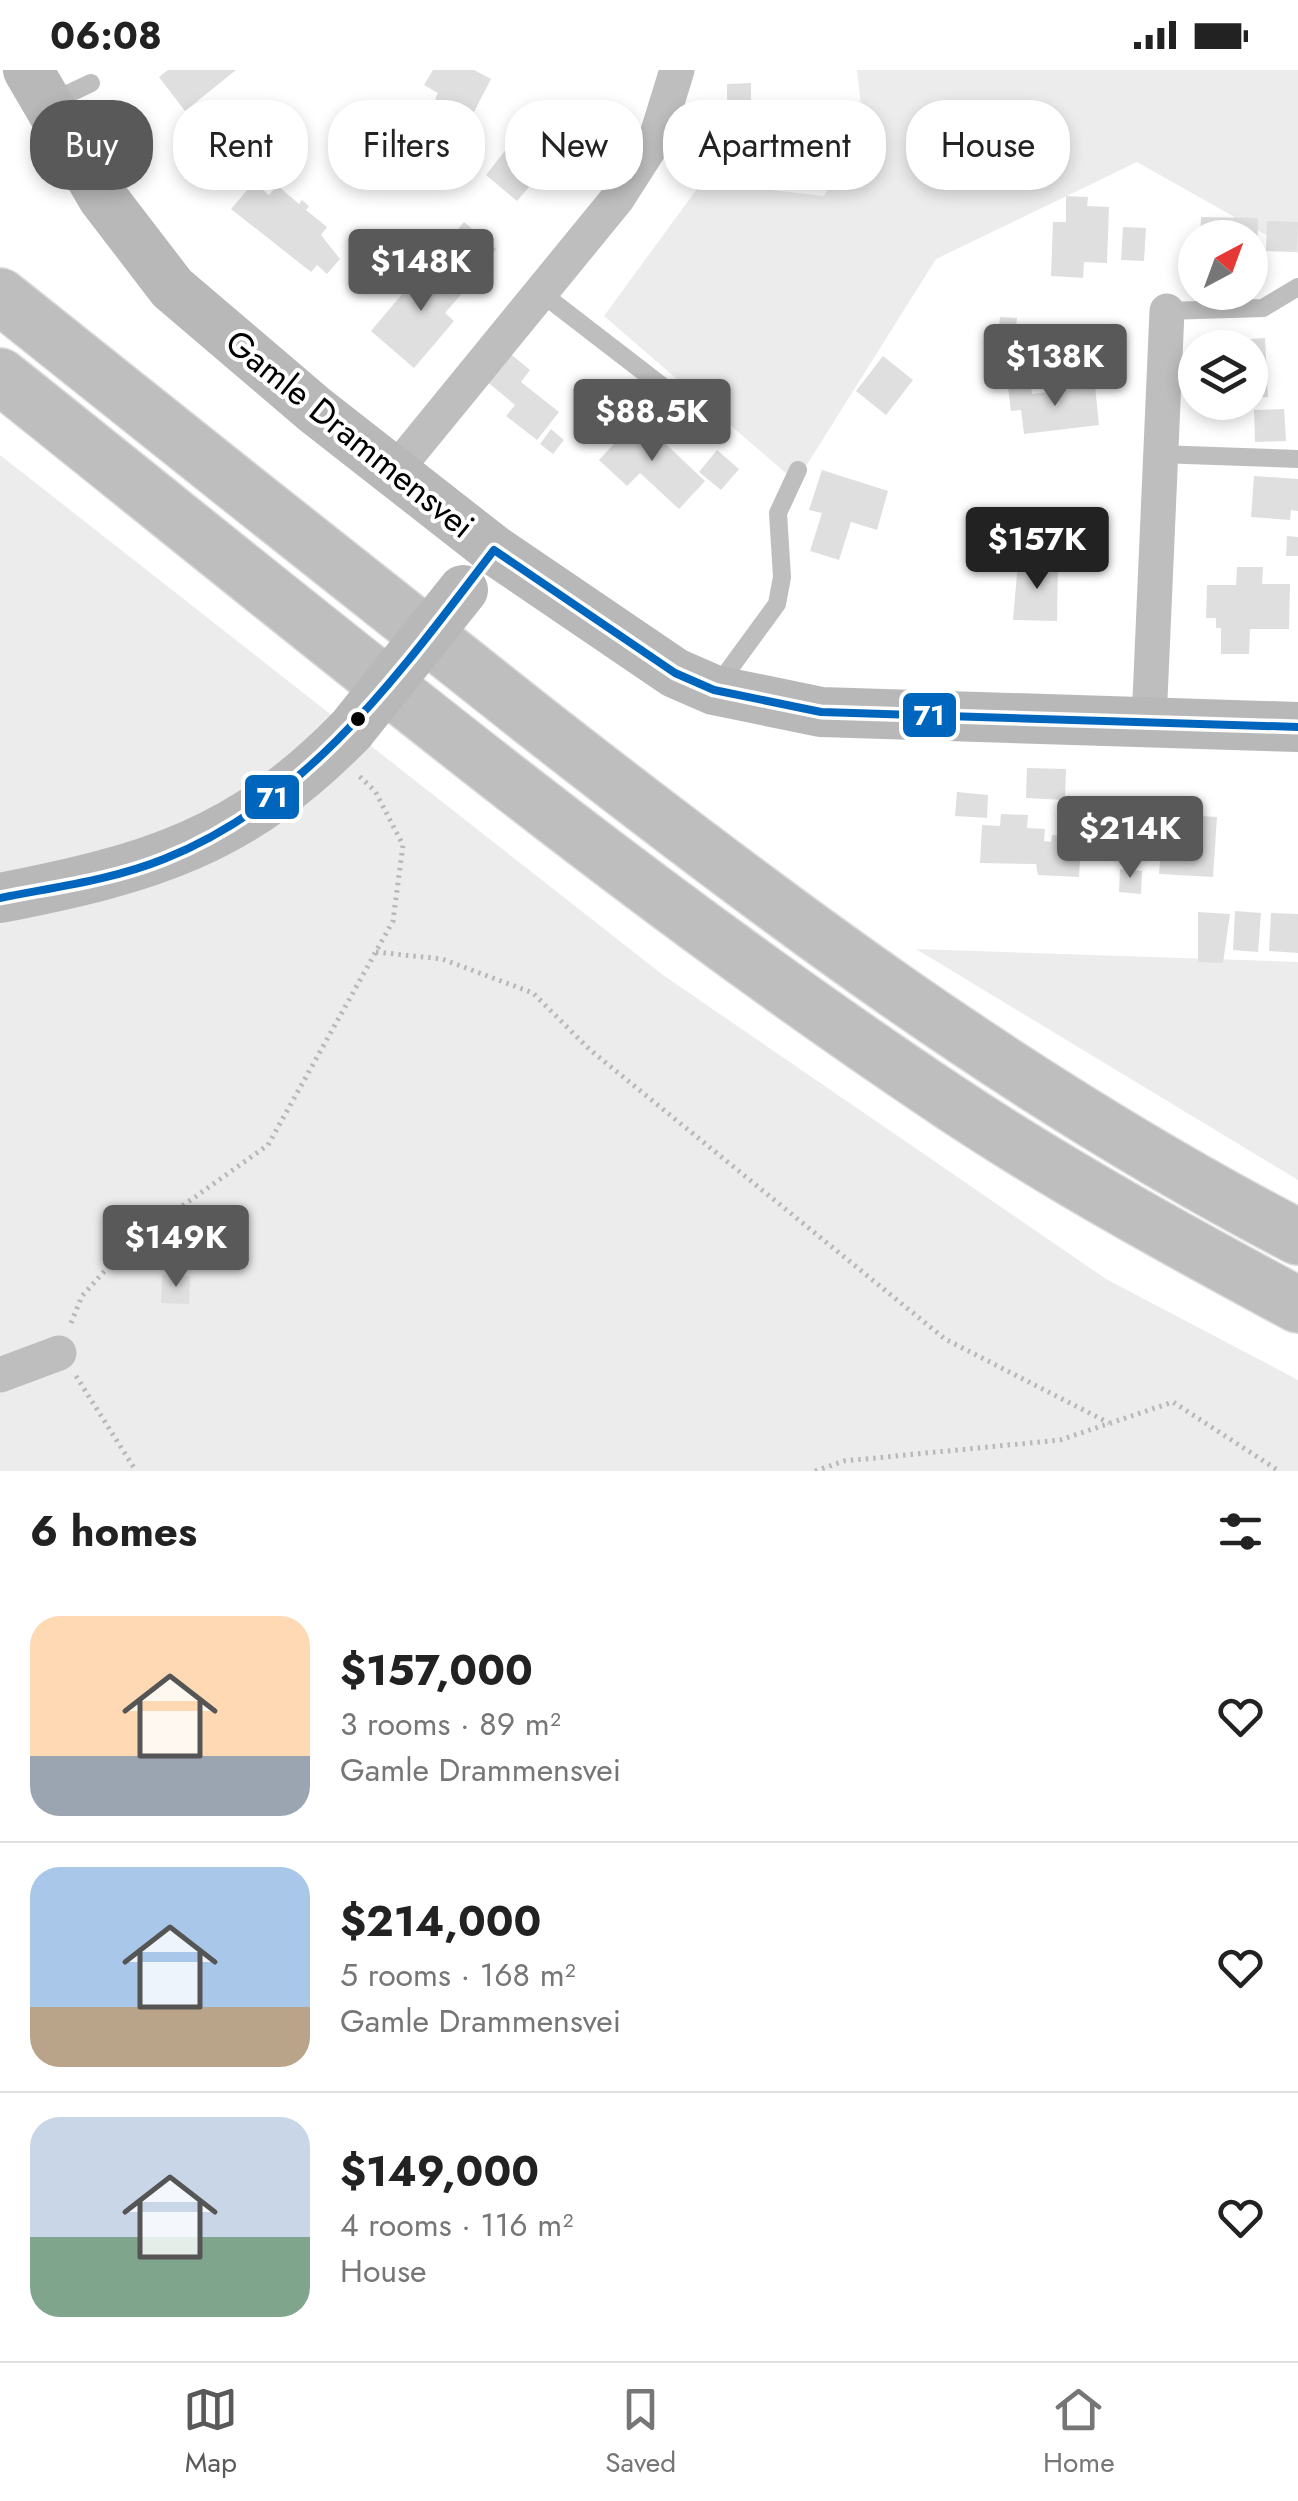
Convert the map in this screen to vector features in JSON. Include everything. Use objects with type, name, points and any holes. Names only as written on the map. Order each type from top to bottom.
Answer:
[{"type":"highway","points":[[0,296],[741,883],[986,1057],[1205,1189],[1298,1237]]},
{"type":"highway","points":[[0,376],[722,942],[953,1105],[1179,1241],[1298,1305]]},
{"type":"main road","name":"Gamle Drammensvei","points":[[56,86],[103,198],[172,288],[494,550],[675,673],[714,690],[822,712],[1298,727]]},
{"type":"main road","points":[[0,898],[109,877],[194,846],[266,804],[342,739],[494,550]]},
{"type":"street","points":[[394,472],[618,199],[656,138],[678,70]]},
{"type":"street","points":[[1148,722],[1167,311]]},
{"type":"street","points":[[0,1375],[60,1352]]},
{"type":"lane","points":[[1167,311],[1263,308],[1298,286]]},
{"type":"lane","points":[[540,292],[719,430]]},
{"type":"lane","points":[[1158,454],[1298,458]]},
{"type":"lane","points":[[714,690],[777,604],[782,578],[778,513],[798,470]]},
{"type":"path","points":[[136,1471],[60,1352],[82,1296],[129,1244],[268,1144],[394,921],[403,845],[342,739]]},
{"type":"path","points":[[376,952],[442,959],[533,993],[589,1049],[944,1339],[1109,1423]]},
{"type":"path","points":[[815,1471],[844,1462],[1060,1440],[1173,1402],[1279,1471]]},
{"type":"shaded area","points":[[857,70],[1298,70],[1298,253],[1268,236],[1268,220],[1240,220],[1137,162],[936,259],[796,482],[604,316],[696,190],[772,190],[824,196],[827,190],[886,190],[886,100],[860,100]]},
{"type":"shaded area","points":[[0,455],[663,975],[1106,1279],[1298,1380],[1298,1471],[0,1471]]},
{"type":"shaded area","points":[[916,949],[1298,962],[1298,1180]]},
{"type":"building","points":[[168,70],[236,70],[199,100],[177,100],[159,77]]},
{"type":"building","points":[[433,70],[474,70],[491,79],[480,100],[437,100],[438,93],[424,85]]},
{"type":"building","points":[[751,83],[751,100],[727,100],[727,84]]},
{"type":"building","points":[[505,151],[505,190],[526,190],[517,201],[486,175]]},
{"type":"building","points":[[247,190],[263,190],[269,195],[273,190],[283,190],[299,204],[302,200],[309,206],[306,210],[327,227],[321,235],[340,259],[327,274],[317,265],[311,272],[231,209]]},
{"type":"building","points":[[1066,196],[1088,197],[1087,206],[1109,207],[1107,263],[1084,262],[1083,278],[1051,276],[1053,222],[1066,222]]},
{"type":"building","points":[[1201,217],[1258,218],[1258,220],[1201,220]]},
{"type":"building","points":[[1268,221],[1298,222],[1297,252],[1268,251]]},
{"type":"building","points":[[464,222],[496,249],[476,274],[443,247]]},
{"type":"building","points":[[1123,227],[1146,228],[1144,261],[1121,260]]},
{"type":"building","points":[[446,262],[471,283],[445,313],[454,321],[414,368],[371,331],[420,273],[430,281]]},
{"type":"building","points":[[1000,317],[1017,318],[1014,348],[997,347]]},
{"type":"building","points":[[508,352],[530,370],[521,382],[559,412],[537,440],[506,416],[515,405],[485,380]]},
{"type":"building","points":[[883,356],[913,380],[886,415],[856,391]]},
{"type":"building","points":[[1031,385],[1032,394],[1095,386],[1099,425],[1024,434],[1021,410],[1011,411],[1008,388]]},
{"type":"building","points":[[1284,409],[1286,441],[1255,442],[1254,420],[1268,420],[1268,410]]},
{"type":"building","points":[[638,418],[705,481],[679,509],[640,473],[627,486],[599,460]]},
{"type":"building","points":[[551,429],[564,440],[553,454],[540,444]]},
{"type":"building","points":[[717,450],[739,469],[721,490],[699,472]]},
{"type":"building","points":[[822,470],[888,491],[877,530],[851,522],[839,560],[810,551],[822,513],[809,510]]},
{"type":"building","points":[[1254,476],[1298,479],[1298,511],[1291,510],[1290,520],[1251,517]]},
{"type":"building","points":[[1020,517],[1054,517],[1054,546],[1020,547]]},
{"type":"building","points":[[1287,536],[1298,537],[1298,556],[1286,556]]},
{"type":"building","points":[[1018,562],[1058,562],[1057,621],[1013,620]]},
{"type":"building","points":[[1237,567],[1263,567],[1262,584],[1290,584],[1289,629],[1250,629],[1249,654],[1221,654],[1221,628],[1216,628],[1216,618],[1206,618],[1207,585],[1236,585]]},
{"type":"building","points":[[1027,768],[1066,769],[1065,800],[1026,798]]},
{"type":"building","points":[[957,792],[988,795],[987,818],[955,816]]},
{"type":"building","points":[[1001,814],[1028,815],[1027,828],[1045,829],[1044,841],[1051,842],[1052,835],[1066,836],[1066,843],[1081,844],[1079,877],[1038,875],[1036,864],[980,863],[982,825],[1000,826]]},
{"type":"building","points":[[1184,815],[1217,817],[1213,877],[1159,874],[1162,838],[1182,839]]},
{"type":"building","points":[[1120,869],[1142,871],[1141,894],[1119,892]]},
{"type":"building","points":[[1235,911],[1261,913],[1258,952],[1233,950]]},
{"type":"building","points":[[1198,912],[1230,914],[1223,963],[1198,962]]},
{"type":"building","points":[[1271,913],[1298,914],[1298,953],[1269,951]]},
{"type":"building","points":[[162,1275],[190,1276],[189,1304],[161,1303]]},
{"type":"transit line","name":"71","points":[[0,898],[83,882],[164,859],[216,834],[264,803],[349,728],[424,641],[494,550],[675,673],[714,690],[821,712],[1298,727]]}]
